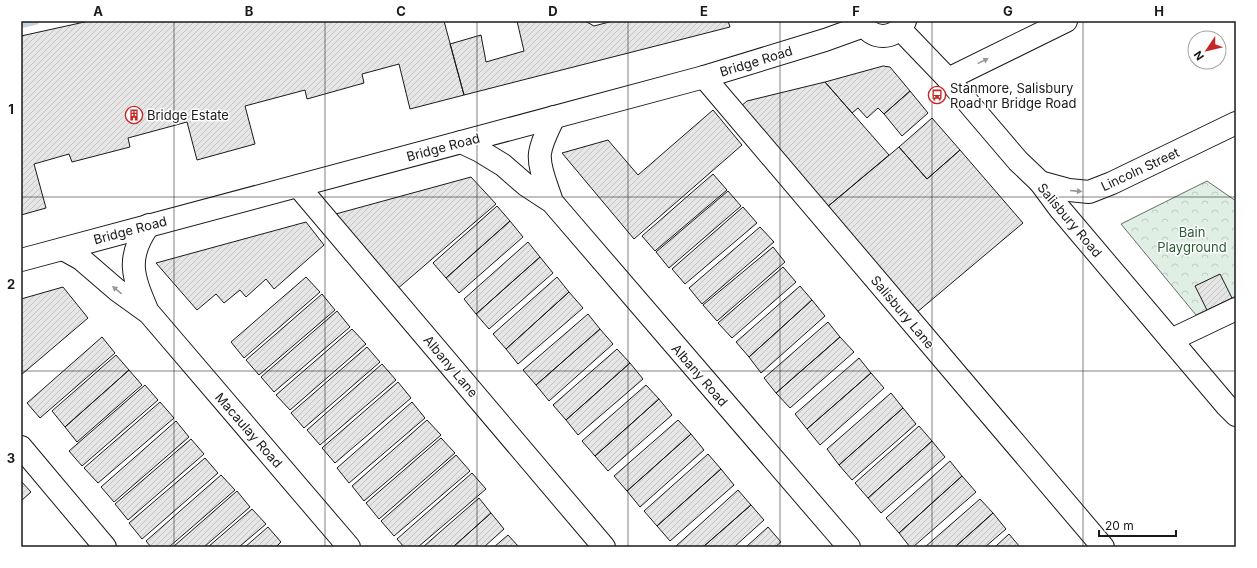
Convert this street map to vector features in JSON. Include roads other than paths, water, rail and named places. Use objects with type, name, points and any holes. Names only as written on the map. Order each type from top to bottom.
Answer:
[{"type":"main road","points":[[948,78],[1066,21]]},
{"type":"main road","points":[[862,23],[868,31],[881,36],[894,33],[902,25]]},
{"type":"main road","name":"Bridge Road","points":[[21,260],[704,77],[825,40],[862,23]]},
{"type":"main road","name":"Salisbury Road","points":[[902,25],[1018,161],[1040,182],[1065,215],[1236,415]]},
{"type":"main road","name":"Salisbury Lane","points":[[704,77],[1103,547]]},
{"type":"main road","name":"Albany Road","points":[[552,202],[542,170],[540,154],[544,138],[554,117]]},
{"type":"main road","name":"Lincoln Street","points":[[1040,182],[1069,190],[1089,192],[1112,183],[1236,123]]},
{"type":"main road","name":"Albany Road","points":[[461,142],[480,151],[503,165],[526,185],[552,202],[849,547]]},
{"type":"main road","name":"Albany Lane","points":[[298,186],[604,547]]},
{"type":"main road","name":"Macaulay Road","points":[[149,225],[140,237],[136,248],[133,265],[137,286],[149,313]]},
{"type":"main road","name":"Macaulay Road","points":[[63,249],[81,259],[117,290],[149,313],[349,547]]},
{"type":"main road","points":[[1171,340],[1236,309]]},
{"type":"main road","points":[[21,447],[105,547]]},
{"type":"waterway","points":[[21,24],[35,21]]},
{"type":"place","name":"Stanmore, Salisbury Road nr Bridge Road","points":[[937,95]]},
{"type":"place","name":"Bridge Estate","points":[[134,115]]},
{"type":"park label","name":"Bain Playground","points":[[1192,240]]}]
